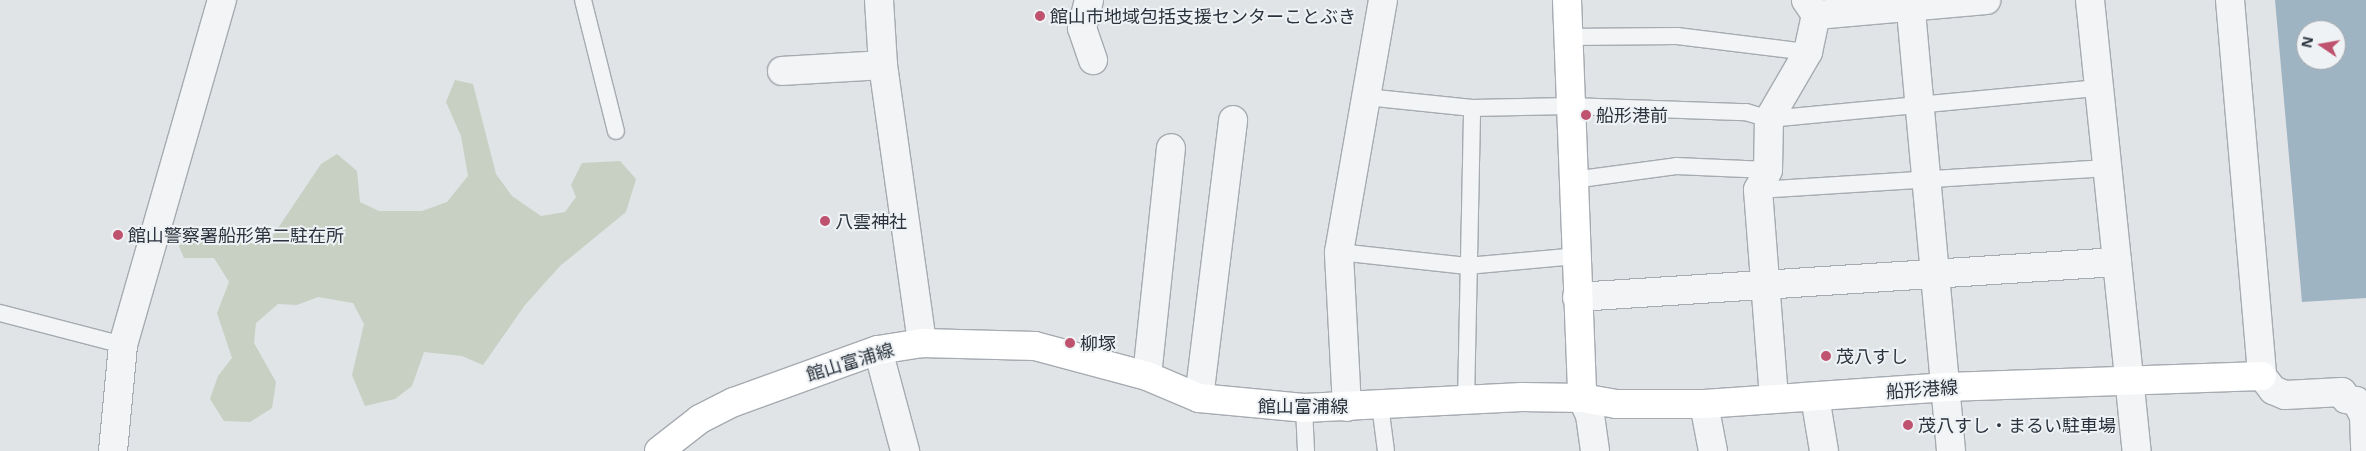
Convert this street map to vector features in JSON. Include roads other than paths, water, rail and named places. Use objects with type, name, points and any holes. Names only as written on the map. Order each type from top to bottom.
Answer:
[{"type":"main road","points":[[1567,0],[1582,398]]},
{"type":"main road","name":"館山富浦線","points":[[659,451],[700,419],[734,402],[878,350],[922,343],[1035,346],[1147,376],[1199,398],[1304,408],[1582,398]]},
{"type":"main road","name":"船形港線","points":[[1582,398],[1616,404],[1704,404],[1947,387],[2130,379],[2262,376]]},
{"type":"street","points":[[113,451],[123,345],[222,0]]},
{"type":"street","points":[[880,0],[883,66],[922,343]]},
{"type":"street","points":[[1089,0],[1082,28],[1093,60]]},
{"type":"street","points":[[1347,406],[1339,252],[1383,0]]},
{"type":"street","points":[[1774,398],[1763,180],[1769,119],[1808,52],[1811,7],[1986,0]]},
{"type":"street","points":[[2090,0],[2137,451]]},
{"type":"street","points":[[2230,0],[2262,376],[2273,390],[2286,395],[2342,392],[2346,399],[2356,401],[2364,416],[2365,451]]},
{"type":"street","points":[[1911,3],[1926,182],[1947,387],[1951,451]]},
{"type":"street","points":[[782,71],[883,66]]},
{"type":"street","points":[[1199,398],[1233,120]]},
{"type":"street","points":[[1147,376],[1171,148]]},
{"type":"street","points":[[1577,298],[1767,288],[2118,262]]},
{"type":"street","points":[[878,350],[905,451]]},
{"type":"street","points":[[1815,397],[1824,451]]},
{"type":"street","points":[[1582,398],[1590,415],[1595,451]]},
{"type":"street","points":[[1704,404],[1713,451]]},
{"type":"lane","points":[[583,0],[616,130]]},
{"type":"lane","points":[[1568,37],[1677,36],[1808,52]]},
{"type":"lane","points":[[1366,97],[1472,108],[1570,106],[1746,112],[1769,119],[2099,88]]},
{"type":"lane","points":[[1466,402],[1467,266],[1472,108]]},
{"type":"lane","points":[[1573,180],[1676,166],[1763,180],[1926,182],[2108,168]]},
{"type":"lane","points":[[1339,252],[1467,266],[1576,256]]},
{"type":"lane","points":[[0,313],[123,345]]},
{"type":"lane","points":[[1380,405],[1386,451]]},
{"type":"lane","points":[[1304,408],[1306,451]]},
{"type":"water","points":[[2275,0],[2366,0],[2366,298],[2302,302]]},
{"type":"place","name":"館山市地域包括支援センターことぶき","points":[[1040,16]]},
{"type":"place","name":"船形港前","points":[[1586,115]]},
{"type":"place","name":"八雲神社","points":[[825,221]]},
{"type":"place","name":"館山警察署船形第二駐在所","points":[[118,235]]},
{"type":"place","name":"柳塚","points":[[1070,343]]},
{"type":"place","name":"茂八すし","points":[[1826,356]]},
{"type":"place","name":"茂八すし・まるい駐車場","points":[[1908,425]]}]
